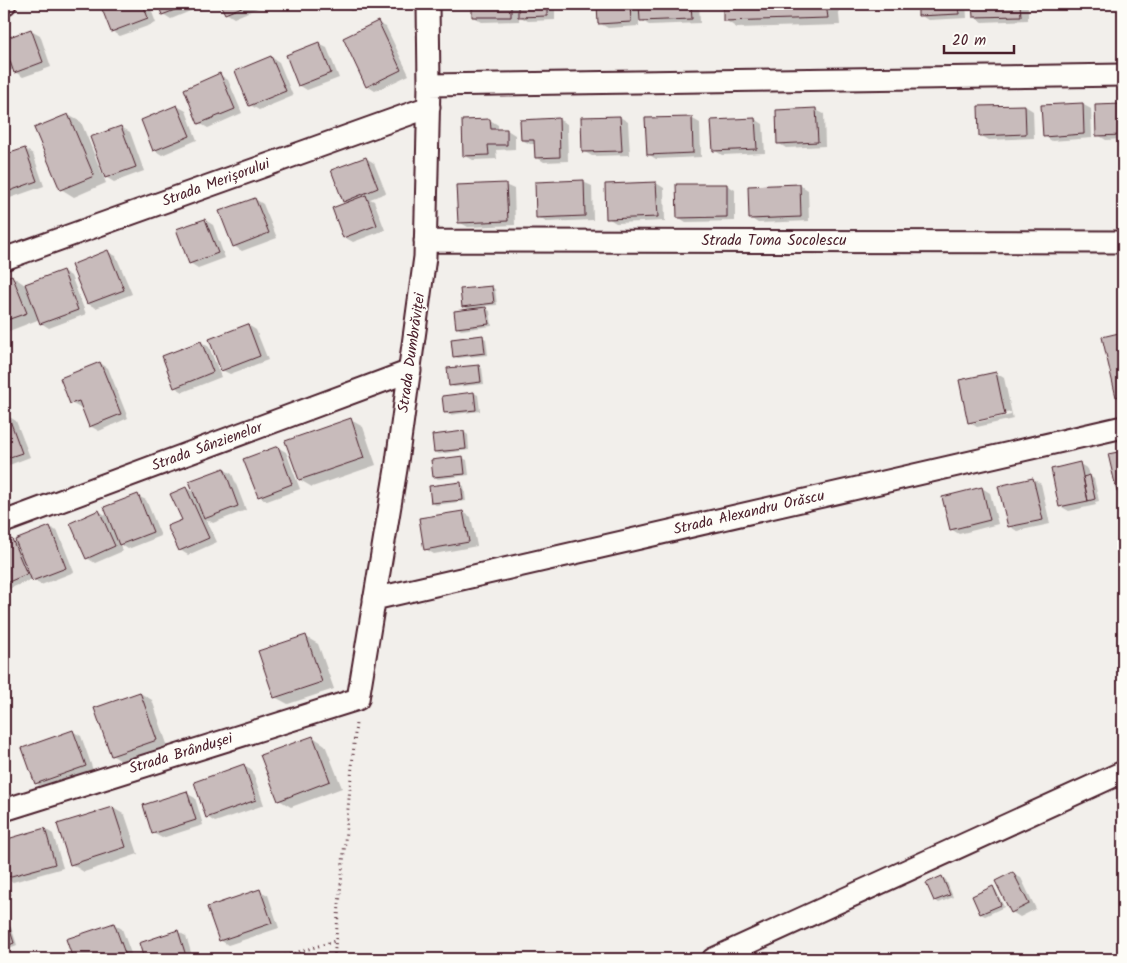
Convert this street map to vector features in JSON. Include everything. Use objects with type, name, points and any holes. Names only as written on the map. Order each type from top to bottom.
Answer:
[{"type":"street","name":"Strada Dumbrăviței","points":[[358,699],[410,371],[425,257],[430,85],[428,4]]},
{"type":"street","points":[[430,85],[1123,75]]},
{"type":"street","name":"Strada Merișorului","points":[[4,259],[429,107]]},
{"type":"street","name":"Strada Toma Socolescu","points":[[425,241],[1123,242]]},
{"type":"street","name":"Strada Sânzienelor","points":[[4,522],[410,371]]},
{"type":"street","name":"Strada Alexandru Orăscu","points":[[374,599],[1123,427]]},
{"type":"street","name":"Strada Brândușei","points":[[4,810],[358,699]]},
{"type":"street","points":[[713,959],[1123,772]]},
{"type":"path","points":[[334,959],[358,699]]},
{"type":"path","points":[[275,959],[335,941]]},
{"type":"building","points":[[100,4],[143,4],[148,18],[111,32]]},
{"type":"building","points":[[158,4],[190,4],[162,15]]},
{"type":"building","points":[[220,4],[249,4],[225,14]]},
{"type":"building","points":[[472,4],[511,4],[511,17],[472,17]]},
{"type":"building","points":[[518,4],[547,4],[547,16],[518,17]]},
{"type":"building","points":[[597,4],[630,4],[631,22],[598,24]]},
{"type":"building","points":[[639,4],[691,4],[692,19],[640,21]]},
{"type":"building","points":[[723,4],[826,4],[828,18],[723,21]]},
{"type":"building","points":[[918,4],[958,4],[959,14],[918,16]]},
{"type":"building","points":[[972,4],[1020,4],[1021,16],[973,17]]},
{"type":"building","points":[[378,21],[401,70],[366,87],[343,38]]},
{"type":"building","points":[[31,29],[43,62],[14,73],[4,39]]},
{"type":"building","points":[[319,42],[331,73],[298,86],[286,55]]},
{"type":"building","points":[[271,56],[286,91],[249,106],[235,71]]},
{"type":"building","points":[[220,73],[235,109],[198,124],[184,89]]},
{"type":"building","points":[[1083,103],[1084,134],[1043,137],[1041,105]]},
{"type":"building","points":[[1123,104],[1123,135],[1096,136],[1095,105]]},
{"type":"building","points":[[177,105],[190,136],[153,151],[141,120]]},
{"type":"building","points":[[1025,105],[1026,134],[979,136],[978,106]]},
{"type":"building","points":[[816,108],[818,142],[777,144],[776,110]]},
{"type":"building","points":[[68,114],[94,176],[60,190],[34,128]]},
{"type":"building","points":[[620,116],[622,151],[582,152],[581,117]]},
{"type":"building","points":[[692,117],[693,153],[647,155],[645,118]]},
{"type":"building","points":[[559,118],[560,157],[535,158],[534,140],[521,140],[520,120]]},
{"type":"building","points":[[755,118],[757,149],[713,151],[711,120]]},
{"type":"building","points":[[490,119],[491,129],[507,129],[507,145],[488,145],[489,155],[463,156],[462,120]]},
{"type":"building","points":[[121,126],[136,167],[105,178],[90,137]]},
{"type":"building","points":[[25,148],[37,181],[4,193],[4,155]]},
{"type":"building","points":[[366,157],[378,188],[343,202],[331,170]]},
{"type":"building","points":[[584,180],[585,216],[536,218],[535,182]]},
{"type":"building","points":[[656,182],[658,217],[606,219],[605,184]]},
{"type":"building","points":[[506,183],[508,221],[458,223],[456,185]]},
{"type":"building","points":[[676,184],[727,184],[727,217],[677,218]]},
{"type":"building","points":[[800,184],[801,217],[749,219],[748,186]]},
{"type":"building","points":[[366,195],[377,225],[343,238],[332,208]]},
{"type":"building","points":[[255,198],[269,233],[233,247],[219,211]]},
{"type":"building","points":[[205,219],[218,253],[189,264],[176,229]]},
{"type":"building","points":[[108,250],[124,290],[87,304],[71,265]]},
{"type":"building","points":[[63,270],[78,310],[40,324],[25,284]]},
{"type":"building","points":[[12,275],[27,313],[4,321],[4,278]]},
{"type":"building","points":[[492,286],[494,303],[462,307],[460,289]]},
{"type":"building","points":[[486,307],[489,324],[456,328],[454,311]]},
{"type":"building","points":[[248,324],[260,356],[221,371],[209,339]]},
{"type":"building","points":[[1123,332],[1123,395],[1116,397],[1102,337]]},
{"type":"building","points":[[483,335],[485,353],[453,357],[451,339]]},
{"type":"building","points":[[201,341],[213,372],[174,388],[162,356]]},
{"type":"building","points":[[100,362],[121,414],[89,427],[79,401],[70,404],[60,378]]},
{"type":"building","points":[[479,365],[481,382],[449,386],[447,368]]},
{"type":"building","points":[[996,372],[1005,415],[968,423],[959,380]]},
{"type":"building","points":[[474,392],[476,410],[444,413],[442,396]]},
{"type":"building","points":[[8,415],[22,453],[4,459],[4,416]]},
{"type":"building","points":[[351,418],[364,458],[299,480],[285,441]]},
{"type":"building","points":[[464,431],[466,449],[434,452],[432,435]]},
{"type":"building","points":[[278,446],[292,484],[258,497],[243,459]]},
{"type":"building","points":[[1123,451],[1123,491],[1117,492],[1108,454]]},
{"type":"building","points":[[463,456],[465,474],[433,477],[431,460]]},
{"type":"building","points":[[1080,462],[1088,501],[1059,507],[1051,469]]},
{"type":"building","points":[[224,468],[238,506],[204,519],[189,481]]},
{"type":"building","points":[[1090,475],[1095,499],[1088,501],[1083,477]]},
{"type":"building","points":[[1033,478],[1043,520],[1008,527],[998,486]]},
{"type":"building","points":[[461,482],[463,500],[431,503],[429,486]]},
{"type":"building","points":[[186,487],[209,538],[179,551],[167,526],[182,520],[170,494]]},
{"type":"building","points":[[982,487],[990,520],[950,530],[942,497]]},
{"type":"building","points":[[138,494],[153,532],[119,545],[104,507]]},
{"type":"building","points":[[99,510],[115,546],[86,559],[70,523]]},
{"type":"building","points":[[463,511],[469,542],[424,550],[419,518]]},
{"type":"building","points":[[50,526],[66,568],[32,581],[15,540]]},
{"type":"building","points":[[12,539],[27,574],[4,584],[4,542]]},
{"type":"building","points":[[306,635],[322,682],[274,698],[258,651]]},
{"type":"building","points":[[140,692],[157,740],[111,756],[94,708]]},
{"type":"building","points":[[73,730],[86,766],[35,784],[22,748]]},
{"type":"building","points":[[313,736],[330,781],[278,801],[260,755]]},
{"type":"building","points":[[244,764],[256,800],[206,818],[194,782]]},
{"type":"building","points":[[187,791],[196,820],[152,834],[143,805]]},
{"type":"building","points":[[113,807],[126,847],[70,865],[57,824]]},
{"type":"building","points":[[45,828],[55,864],[4,878],[4,840]]},
{"type":"building","points":[[1013,872],[1029,904],[1011,913],[995,881]]},
{"type":"building","points":[[942,876],[950,895],[934,901],[926,883]]},
{"type":"building","points":[[993,886],[1001,905],[980,914],[972,896]]},
{"type":"building","points":[[260,889],[272,923],[219,941],[207,907]]},
{"type":"building","points":[[114,923],[127,959],[73,959],[66,939]]},
{"type":"building","points":[[8,924],[14,943],[4,947],[4,925]]},
{"type":"building","points":[[178,930],[186,956],[177,959],[144,959],[139,943]]}]
